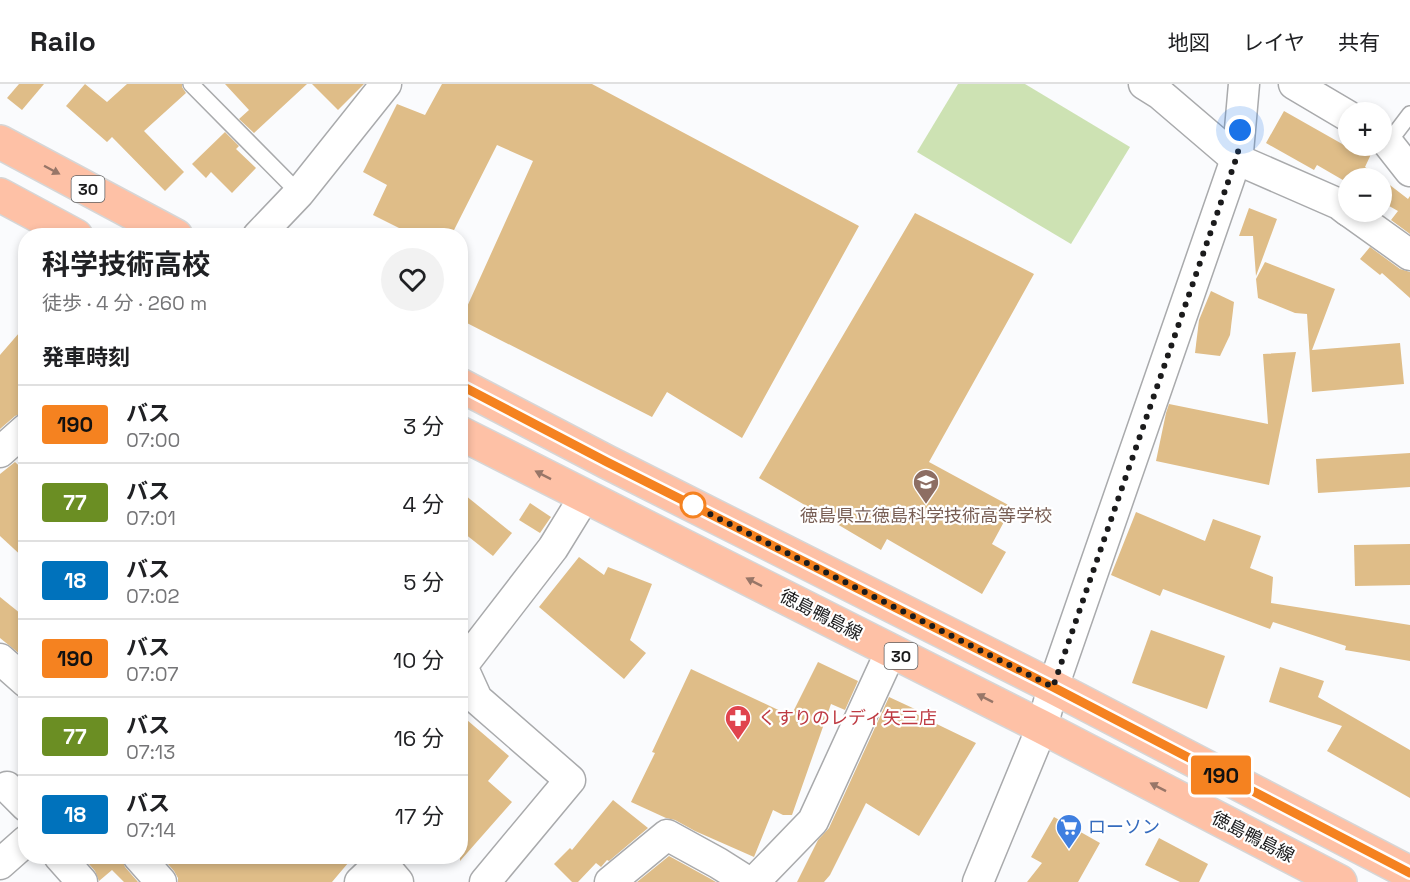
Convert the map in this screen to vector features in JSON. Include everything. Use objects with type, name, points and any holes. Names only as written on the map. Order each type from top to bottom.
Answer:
[{"type":"main road","name":"30","points":[[0,142],[161,228]]},
{"type":"main road","points":[[0,195],[61,228]]},
{"type":"main road","name":"30","points":[[468,389],[607,462],[1053,687],[1410,873]]},
{"type":"main road","name":"徳島鴨島線","points":[[468,437],[1042,727],[1340,882]]},
{"type":"street","points":[[266,228],[299,193],[386,84]]},
{"type":"street","points":[[1144,84],[1160,94],[1236,159],[1338,204]]},
{"type":"street","points":[[978,882],[1042,727],[1053,687],[1236,159],[1244,84]]},
{"type":"street","points":[[1294,84],[1338,110]]},
{"type":"street","points":[[1392,149],[1410,171]]},
{"type":"street","points":[[1364,222],[1410,255]]},
{"type":"street","points":[[0,452],[18,436]]},
{"type":"street","points":[[468,658],[553,548],[585,496]]},
{"type":"street","points":[[754,882],[813,821],[891,651]]},
{"type":"street","points":[[0,659],[18,675]]},
{"type":"street","points":[[468,679],[477,699],[570,780],[485,882]]},
{"type":"street","points":[[610,882],[667,835],[748,882]]},
{"type":"street","points":[[0,864],[18,848]]},
{"type":"street","points":[[66,864],[82,882]]},
{"type":"street","points":[[145,864],[161,882]]},
{"type":"street","points":[[360,882],[379,864]]},
{"type":"street","points":[[383,864],[398,882]]},
{"type":"lane","points":[[191,84],[299,193]]},
{"type":"lane","points":[[1392,133],[1410,114]]},
{"type":"green space","points":[[958,84],[1025,84],[1130,147],[1071,244],[917,152]]},
{"type":"building","points":[[19,84],[44,84],[22,110],[7,98]]},
{"type":"building","points":[[85,84],[107,102],[127,84],[182,84],[186,93],[144,131],[184,172],[165,191],[112,137],[107,142],[66,106]]},
{"type":"building","points":[[225,84],[307,84],[254,133],[239,119],[249,110]]},
{"type":"building","points":[[312,84],[364,84],[338,110]]},
{"type":"building","points":[[442,84],[592,84],[859,226],[742,438],[667,392],[652,417],[468,324],[468,305],[533,161],[497,145],[455,228],[399,228],[373,215],[387,185],[363,172],[397,104],[425,115]]},
{"type":"building","points":[[1284,111],[1338,142],[1338,156],[1370,156],[1366,168],[1338,168],[1338,177],[1317,165],[1314,170],[1266,143]]},
{"type":"building","points":[[225,132],[239,146],[236,149],[256,168],[232,193],[211,172],[206,178],[192,164]]},
{"type":"building","points":[[1392,187],[1408,199],[1410,196],[1410,234],[1392,221],[1398,211],[1392,208]]},
{"type":"building","points":[[1249,208],[1277,219],[1256,276],[1253,236],[1239,236]]},
{"type":"building","points":[[915,213],[1034,274],[929,462],[1012,507],[992,544],[1006,552],[982,594],[887,539],[881,550],[759,478]]},
{"type":"building","points":[[1370,247],[1400,269],[1410,272],[1410,298],[1382,273],[1380,275],[1360,259]]},
{"type":"building","points":[[1265,262],[1335,289],[1312,350],[1400,343],[1404,384],[1312,392],[1307,314],[1295,313],[1258,298],[1256,279]]},
{"type":"building","points":[[1211,291],[1234,302],[1230,335],[1220,356],[1195,353],[1199,320]]},
{"type":"building","points":[[18,334],[18,415],[0,429],[0,355]]},
{"type":"building","points":[[1296,352],[1269,485],[1156,461],[1169,404],[1268,424],[1263,354]]},
{"type":"building","points":[[1410,453],[1410,487],[1318,493],[1316,459]]},
{"type":"building","points":[[15,462],[18,465],[18,553],[0,536],[0,474]]},
{"type":"building","points":[[468,497],[512,533],[493,556],[468,536]]},
{"type":"building","points":[[530,503],[551,517],[540,533],[519,520]]},
{"type":"building","points":[[1136,512],[1205,541],[1213,519],[1261,536],[1250,568],[1273,577],[1271,603],[1410,625],[1410,661],[1345,650],[1346,646],[1273,622],[1270,629],[1163,589],[1160,596],[1111,575]]},
{"type":"building","points":[[1410,544],[1410,585],[1355,586],[1354,545]]},
{"type":"building","points":[[579,557],[604,575],[608,567],[652,584],[630,640],[646,653],[624,679],[539,607]]},
{"type":"building","points":[[0,597],[18,612],[18,653],[0,638]]},
{"type":"building","points":[[1151,630],[1225,656],[1207,709],[1132,683]]},
{"type":"building","points":[[818,662],[858,681],[845,710],[831,704],[792,815],[783,815],[773,810],[754,857],[631,802],[691,669],[791,716]]},
{"type":"building","points":[[1280,667],[1324,681],[1318,697],[1410,750],[1410,798],[1327,751],[1342,726],[1269,702]]},
{"type":"building","points":[[889,697],[917,710],[916,714],[976,743],[919,836],[866,803],[830,875],[824,882],[797,882],[818,840],[829,828]]},
{"type":"building","points":[[468,721],[509,756],[488,781],[512,802],[468,852]]},
{"type":"building","points":[[613,800],[648,828],[601,867],[596,863],[578,882],[572,882],[554,864],[570,848],[572,850]]},
{"type":"building","points":[[1054,817],[1100,843],[1078,882],[1027,882],[1042,863],[1031,857]]},
{"type":"building","points":[[1159,838],[1208,864],[1199,882],[1180,882],[1145,865]]},
{"type":"building","points":[[669,856],[709,878],[716,882],[637,882]]},
{"type":"building","points":[[89,864],[124,864],[138,882],[124,882],[112,870],[99,881]]},
{"type":"building","points":[[168,864],[347,864],[332,882],[178,882],[174,871]]},
{"type":"bus line","name":"190","points":[[468,389],[607,462],[1053,687],[1410,873]]},
{"type":"place","name":"徳島県立徳島科学技術高等学校","points":[[926,505]]},
{"type":"place","name":"くすりのレディ矢三店","points":[[738,741]]},
{"type":"place","name":"ローソン","points":[[1069,850]]},
{"type":"route","points":[[693,505],[1053,687],[1236,159],[1240,130]]}]
